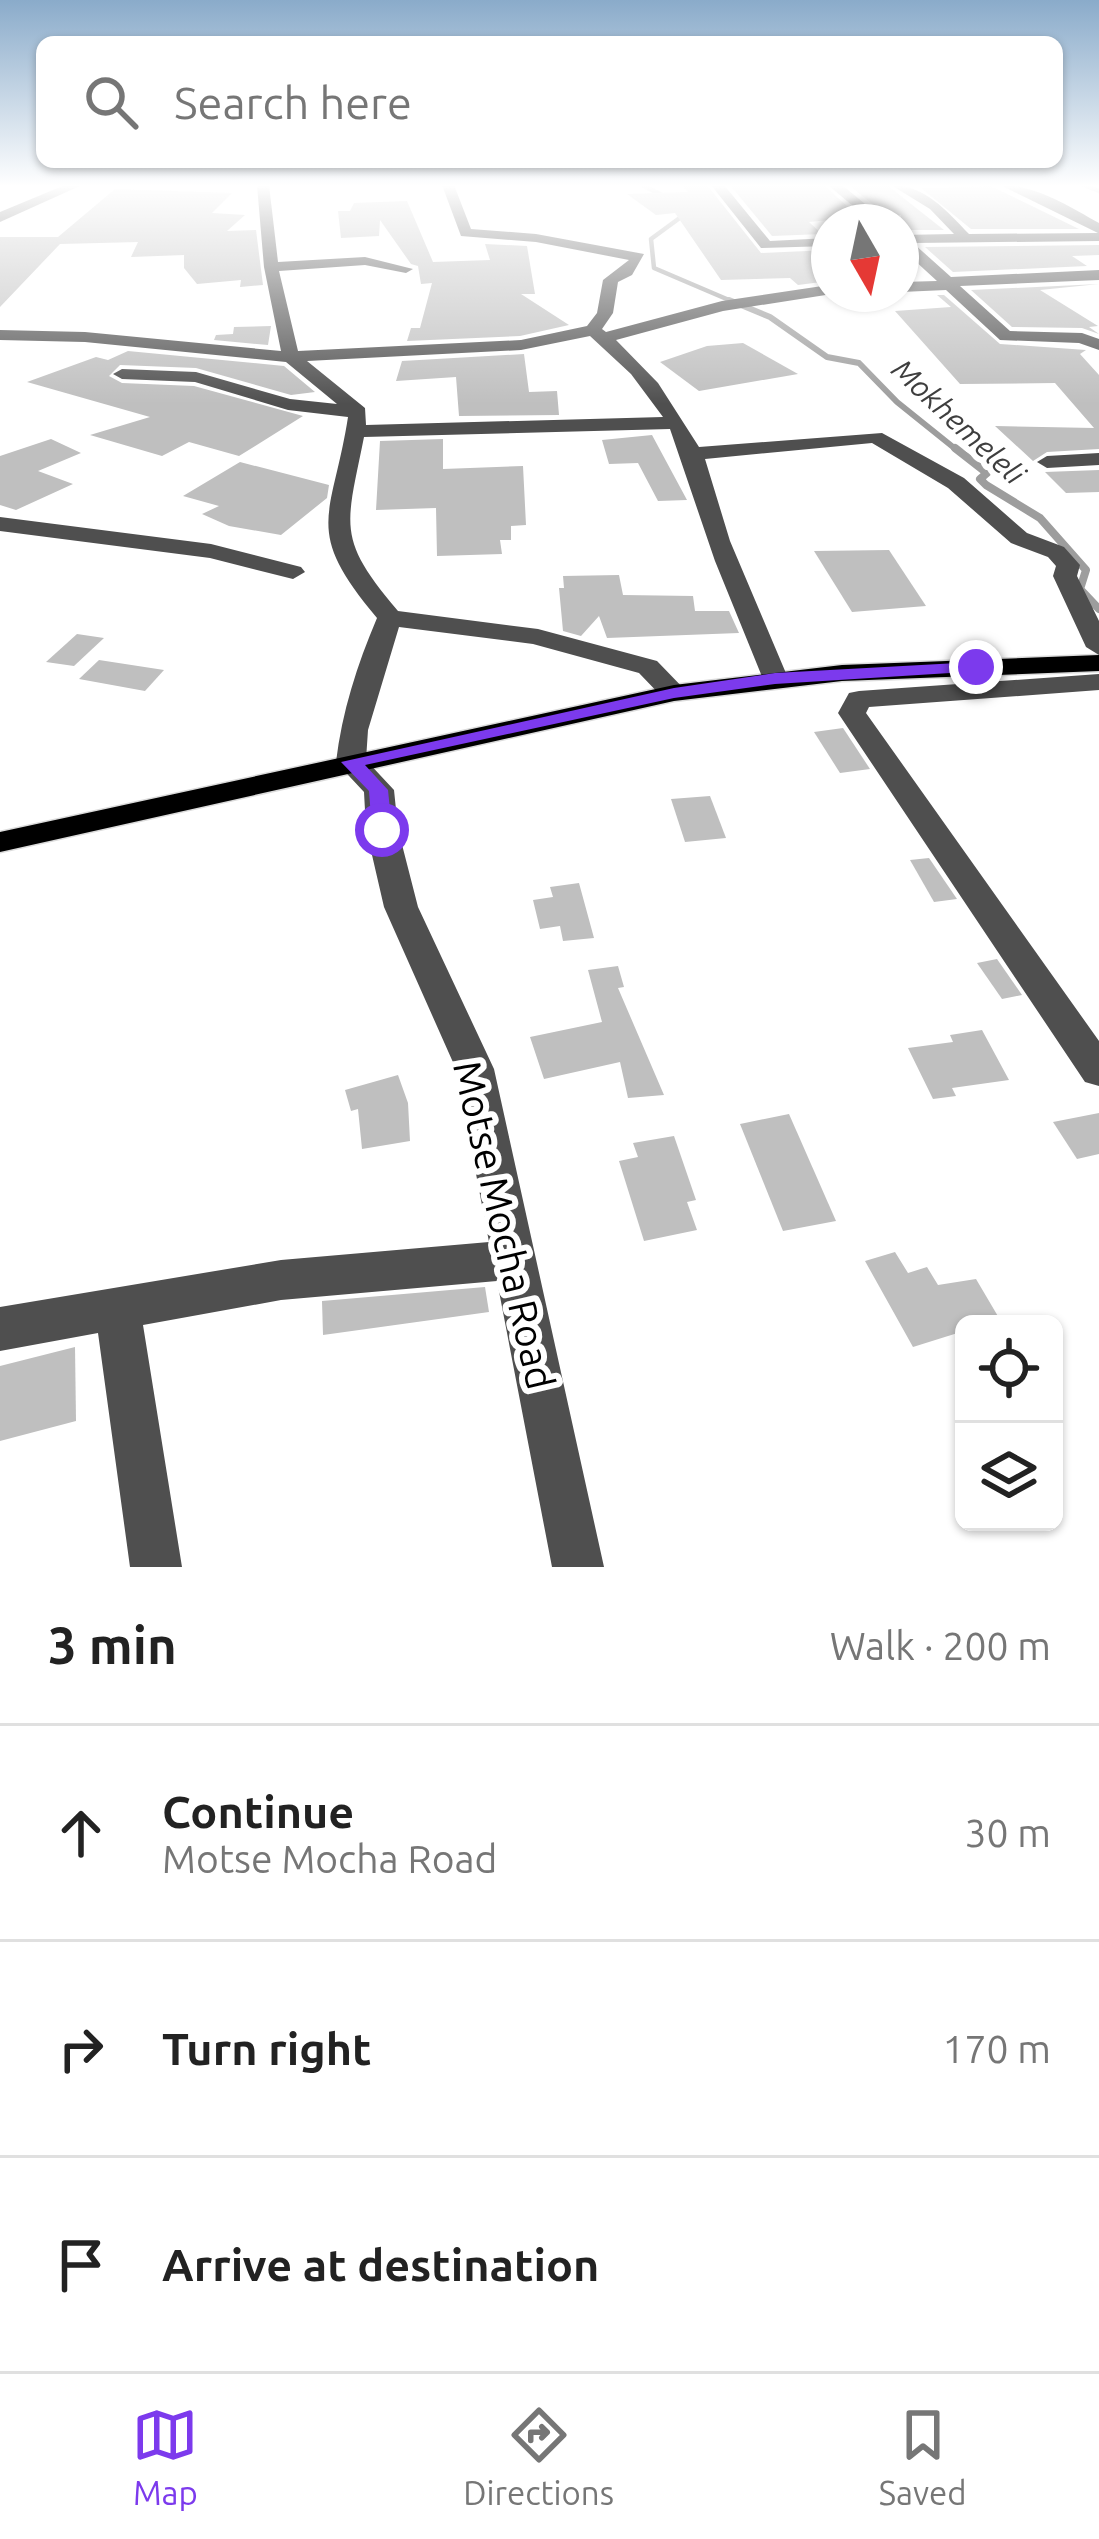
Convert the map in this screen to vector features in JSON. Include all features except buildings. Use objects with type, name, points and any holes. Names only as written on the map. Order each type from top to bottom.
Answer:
[{"type":"main road","points":[[0,842],[674,693],[775,678],[1099,663]]},
{"type":"street","points":[[270,258],[291,357],[357,422]]},
{"type":"street","points":[[598,334],[611,280],[627,272],[638,258]]},
{"type":"street","points":[[920,258],[1012,338],[1082,338],[1099,345]]},
{"type":"street","points":[[271,267],[365,261],[406,269]]},
{"type":"street","points":[[919,286],[1099,275]]},
{"type":"street","points":[[0,335],[86,337],[291,357],[521,345],[811,293]]},
{"type":"street","points":[[598,334],[628,356],[633,372],[656,389],[693,454],[712,523],[775,678]]},
{"type":"street","points":[[122,374],[196,377],[357,422],[672,423]]},
{"type":"street","points":[[357,422],[339,504],[339,536],[348,566],[390,618],[538,637],[574,651],[648,667],[674,693]]},
{"type":"street","points":[[693,454],[875,437],[892,444],[956,483],[1019,538],[1055,552],[1068,566],[1065,576],[1099,647]]},
{"type":"street","points":[[1047,462],[1099,459]]},
{"type":"street","points":[[0,524],[211,550],[293,572]]},
{"type":"street","points":[[351,762],[354,730],[373,658],[390,618]]},
{"type":"street","points":[[1099,682],[859,698],[852,713],[1099,1071]]},
{"type":"street","name":"Motse Mocha Road","points":[[351,762],[379,790],[382,830],[401,907],[476,1069],[578,1567]]},
{"type":"street","points":[[0,1329],[281,1280],[516,1260]]},
{"type":"street","points":[[117,1307],[156,1567]]},
{"type":"waterway","name":"Mokhemeleli","points":[[653,258],[654,268],[736,303]]},
{"type":"waterway","name":"Mokhemeleli","points":[[729,300],[770,317],[827,357],[859,363],[897,402],[958,451]]},
{"type":"waterway","name":"Mokhemeleli","points":[[955,448],[987,473],[980,479],[986,485],[1040,518],[1086,570],[1080,589],[1099,609]]},
{"type":"route","points":[[382,830],[379,790],[351,762],[674,693],[775,678],[976,667]]}]
